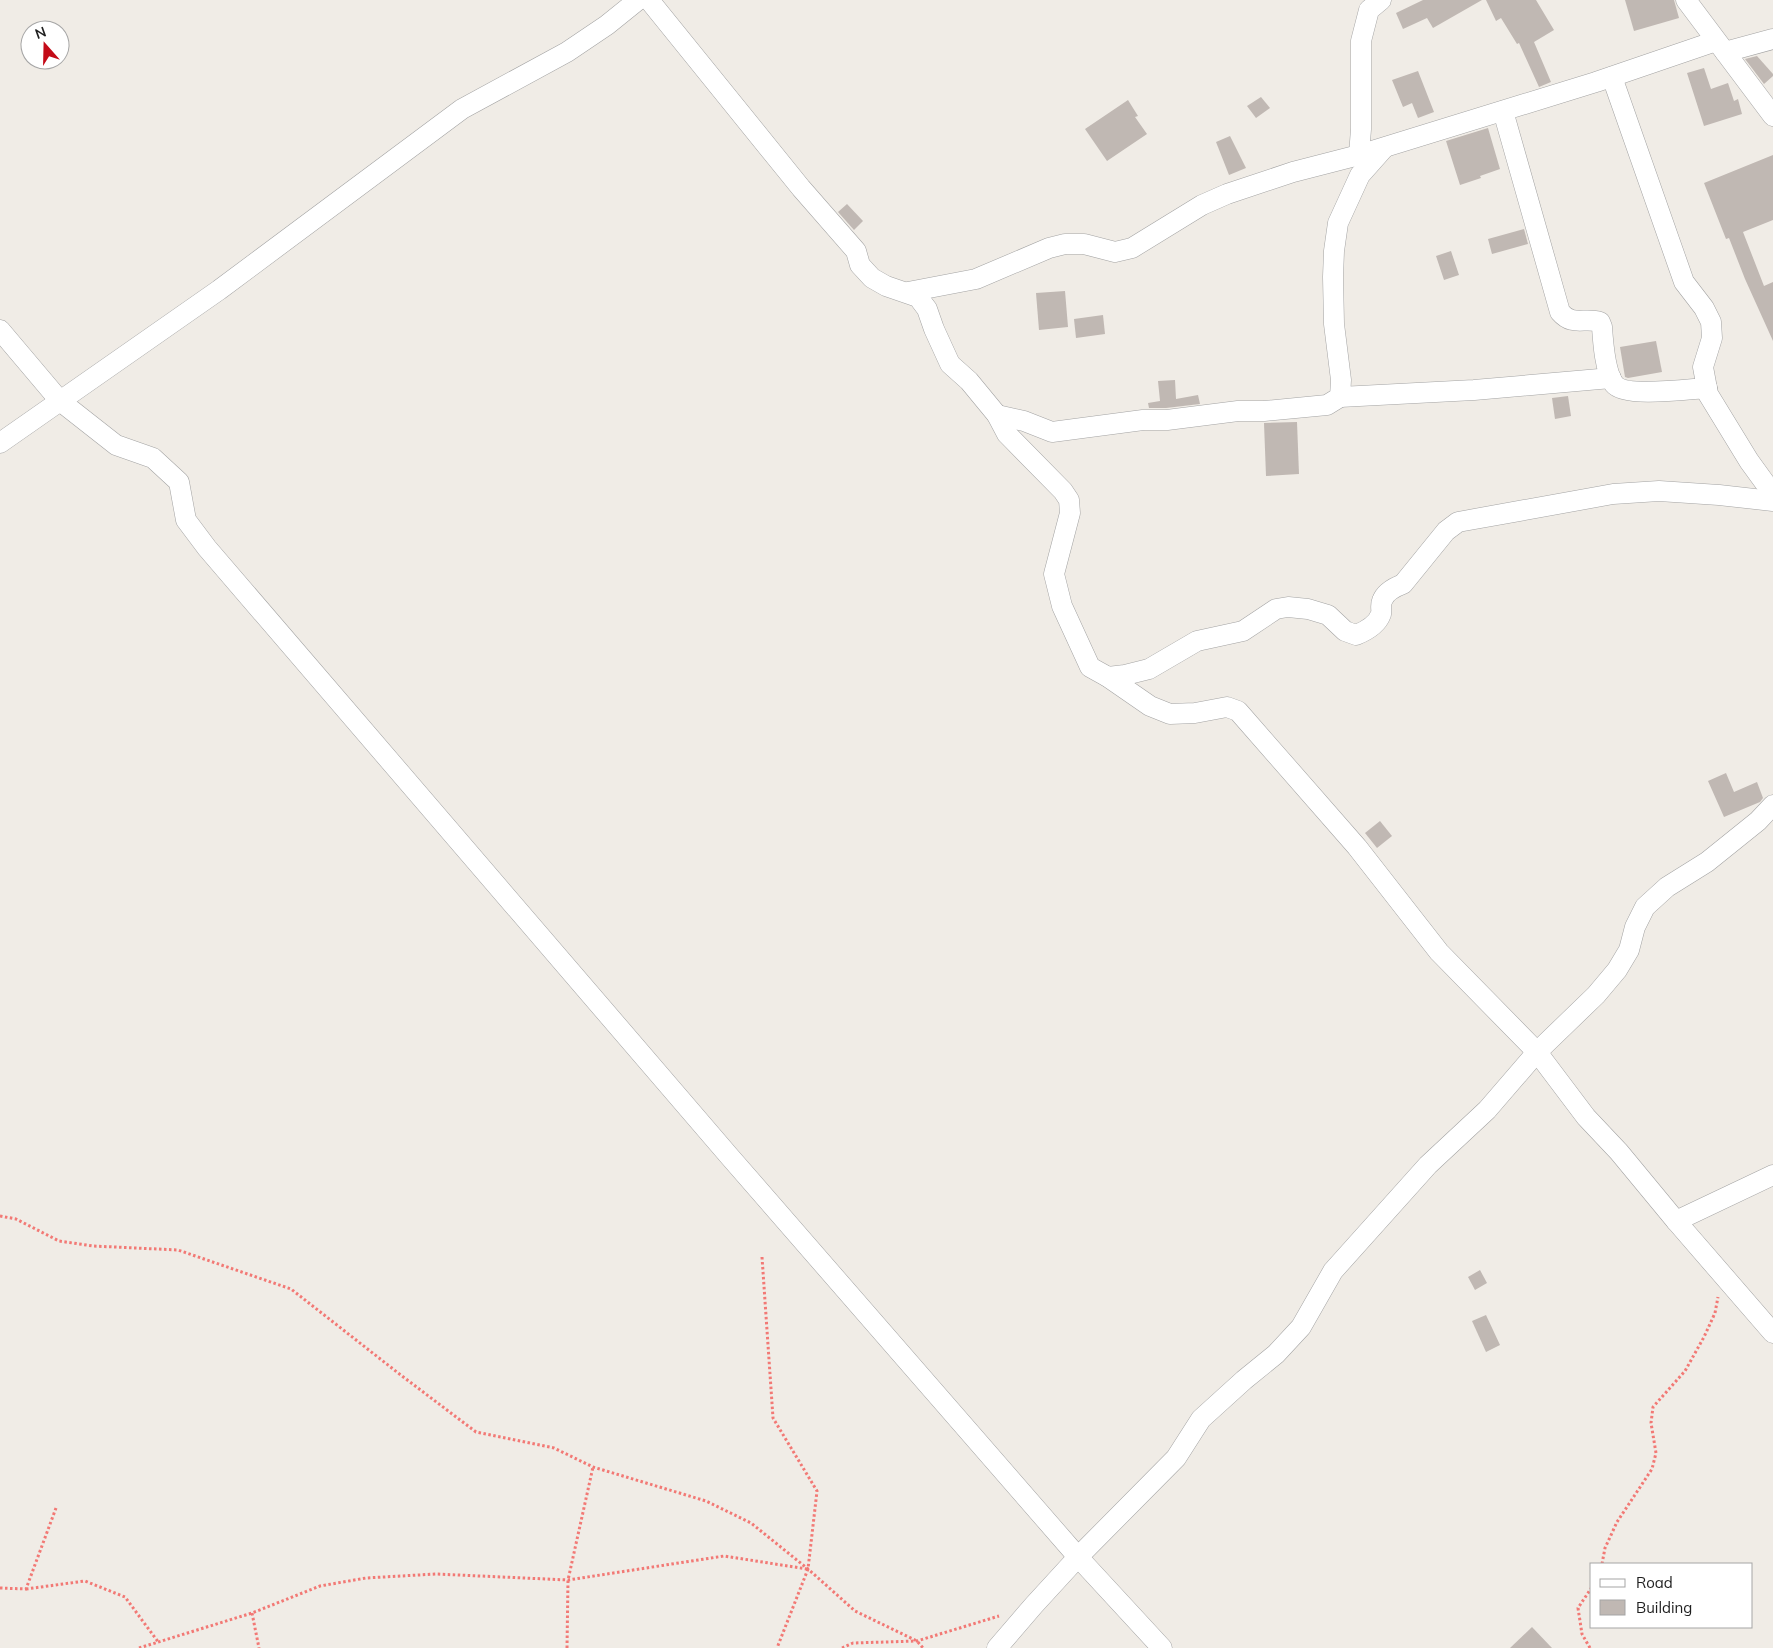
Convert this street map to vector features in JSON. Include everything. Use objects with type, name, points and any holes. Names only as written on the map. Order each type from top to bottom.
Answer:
[{"type":"street","points":[[0,443],[219,290],[462,109],[567,52],[607,25],[638,0]]},
{"type":"street","points":[[649,0],[801,188],[856,251],[860,265],[872,278],[886,286],[918,296],[927,308],[934,329],[950,364],[969,381],[997,415],[1007,434],[1063,491],[1069,500],[1070,513],[1054,574],[1062,606],[1090,667],[1150,706],[1170,714],[1195,713],[1227,708],[1238,711],[1357,847],[1439,952],[1537,1052],[1586,1117],[1619,1152],[1773,1333]]},
{"type":"street","points":[[1359,155],[1361,129],[1361,41],[1369,10],[1381,0]]},
{"type":"street","points":[[1686,0],[1773,116]]},
{"type":"street","points":[[908,292],[976,278],[1049,248],[1065,244],[1084,244],[1115,252],[1132,248],[1202,205],[1227,194],[1293,172],[1384,148],[1612,77],[1720,46],[1773,39]]},
{"type":"street","points":[[1612,77],[1684,282],[1704,308],[1710,322],[1712,338],[1704,367],[1708,394],[1750,461],[1765,483],[1773,490]]},
{"type":"street","points":[[1503,111],[1560,312],[1572,321],[1593,320],[1600,322],[1611,378],[1616,386],[1627,390],[1645,392],[1707,388]]},
{"type":"street","points":[[1340,397],[1342,380],[1334,324],[1333,277],[1338,223],[1360,176],[1384,148]]},
{"type":"street","points":[[0,330],[60,401],[116,445],[153,458],[179,482],[186,520],[207,548],[1078,1558],[1162,1648]]},
{"type":"street","points":[[997,415],[1024,421],[1052,432],[1143,420],[1166,420],[1238,411],[1264,411],[1327,405],[1340,397],[1474,390],[1611,378]]},
{"type":"street","points":[[1108,677],[1125,675],[1149,668],[1197,641],[1243,631],[1276,609],[1288,607],[1308,609],[1328,615],[1345,630],[1356,635],[1368,630],[1380,614],[1381,602],[1386,595],[1394,587],[1403,584],[1446,531],[1458,522],[1613,494],[1659,491],[1773,501]]},
{"type":"street","points":[[997,1648],[1078,1558],[1176,1458],[1201,1419],[1276,1354],[1301,1327],[1333,1271],[1428,1165],[1487,1110],[1537,1052],[1596,994],[1617,970],[1628,950],[1635,927],[1645,907],[1667,887],[1708,862],[1758,821],[1773,805]]},
{"type":"street","points":[[1676,1221],[1773,1175]]},
{"type":"path","points":[[0,1216],[16,1220],[59,1241],[93,1246],[178,1250],[291,1290],[476,1432],[554,1448],[593,1467],[706,1501],[751,1523],[808,1569],[855,1611],[917,1641],[923,1648]]},
{"type":"path","points":[[762,1257],[774,1418],[817,1491],[808,1569],[777,1648]]},
{"type":"path","points":[[1602,1563],[1605,1548],[1616,1522],[1652,1469],[1656,1453],[1651,1423],[1653,1407],[1685,1371],[1704,1337],[1715,1313],[1723,1276]]},
{"type":"path","points":[[567,1648],[568,1580],[593,1467]]},
{"type":"path","points":[[26,1588],[56,1508]]},
{"type":"path","points":[[139,1648],[252,1613],[320,1586],[366,1578],[436,1574],[568,1580],[724,1556],[808,1569]]},
{"type":"path","points":[[0,1588],[26,1588],[85,1580],[125,1597],[159,1643]]},
{"type":"path","points":[[1590,1590],[1578,1608],[1582,1634],[1590,1648]]},
{"type":"path","points":[[842,1648],[853,1643],[917,1641],[1034,1605]]},
{"type":"path","points":[[252,1613],[260,1648]]},
{"type":"building","points":[[1423,0],[1482,0],[1433,28],[1427,18],[1403,29],[1396,13]]},
{"type":"building","points":[[1486,0],[1536,0],[1554,30],[1534,42],[1551,82],[1539,87],[1519,43],[1517,44],[1501,18],[1496,21]]},
{"type":"building","points":[[1625,0],[1674,0],[1679,18],[1634,31]]},
{"type":"building","points":[[1757,56],[1773,74],[1764,84],[1745,59]]},
{"type":"building","points":[[1704,68],[1711,89],[1728,83],[1734,101],[1738,99],[1742,114],[1704,126],[1687,73]]},
{"type":"building","points":[[1418,71],[1434,112],[1418,118],[1412,103],[1403,107],[1392,80]]},
{"type":"building","points":[[1261,97],[1270,108],[1256,118],[1247,106]]},
{"type":"building","points":[[1128,100],[1138,116],[1135,117],[1147,134],[1107,161],[1085,129]]},
{"type":"building","points":[[1488,128],[1500,169],[1460,185],[1446,141]]},
{"type":"building","points":[[1230,136],[1246,168],[1229,175],[1216,142]]},
{"type":"building","points":[[1773,155],[1773,220],[1743,232],[1764,286],[1773,282],[1773,341],[1729,238],[1726,239],[1704,183]]},
{"type":"building","points":[[847,204],[863,221],[854,230],[838,212]]},
{"type":"building","points":[[1524,229],[1528,244],[1492,254],[1488,239]]},
{"type":"building","points":[[1451,251],[1459,275],[1444,280],[1436,256]]},
{"type":"building","points":[[1065,291],[1068,327],[1039,330],[1036,293]]},
{"type":"building","points":[[1103,315],[1105,334],[1076,338],[1074,319]]},
{"type":"building","points":[[1656,341],[1662,372],[1625,377],[1620,347]]},
{"type":"building","points":[[1175,380],[1176,399],[1198,395],[1200,404],[1149,408],[1148,403],[1160,401],[1158,381]]},
{"type":"building","points":[[1568,396],[1571,416],[1555,419],[1552,398]]},
{"type":"building","points":[[1297,422],[1299,474],[1266,476],[1264,423]]},
{"type":"building","points":[[1726,773],[1734,792],[1757,782],[1763,798],[1760,802],[1724,817],[1708,781]]},
{"type":"building","points":[[1380,821],[1392,836],[1377,848],[1365,833]]},
{"type":"building","points":[[1480,1270],[1487,1283],[1475,1290],[1468,1277]]},
{"type":"building","points":[[1486,1315],[1500,1345],[1486,1352],[1472,1321]]},
{"type":"building","points":[[1532,1627],[1552,1648],[1510,1648]]}]
